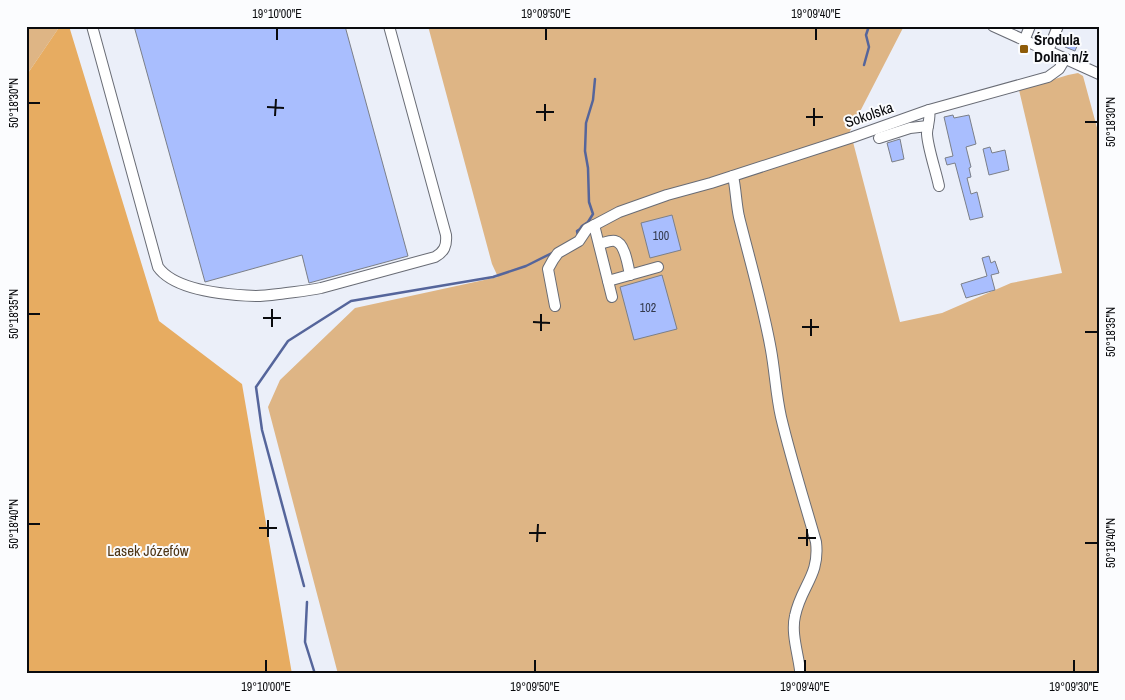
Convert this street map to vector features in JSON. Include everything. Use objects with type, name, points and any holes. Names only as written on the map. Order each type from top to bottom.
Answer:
[{"type":"street","points":[[92,26],[158,267],[168,278],[203,291],[257,296],[321,288],[435,257],[442,253],[445,248],[446,236],[389,26]]},
{"type":"street","points":[[993,26],[1048,52],[1097,70]]},
{"type":"street","points":[[1024,41],[1030,26]]},
{"type":"street","points":[[1048,52],[1058,26]]},
{"type":"street","name":"Sokolska","points":[[555,306],[548,269],[558,253],[579,241],[587,228],[629,208],[667,195],[733,176],[929,110],[1048,77],[1059,69],[1065,59]]},
{"type":"street","points":[[929,110],[927,136],[939,186]]},
{"type":"street","points":[[879,138],[910,128],[928,126]]},
{"type":"street","points":[[733,176],[739,217],[772,351],[776,395],[816,542],[815,567],[795,614],[794,622],[800,674]]},
{"type":"street","points":[[594,225],[612,297]]},
{"type":"street","points":[[599,244],[613,240],[618,242],[623,249],[630,275]]},
{"type":"street","points":[[608,281],[658,267]]},
{"type":"shaded area","points":[[26,26],[60,26],[26,76]]},
{"type":"shaded area","points":[[428,26],[904,26],[849,133],[853,142],[900,322],[942,313],[1011,283],[1062,273],[1019,90],[1068,75],[1078,73],[1083,76],[1099,135],[1099,674],[338,674],[268,407],[280,380],[355,308],[498,277],[492,264]]},
{"type":"green space","name":"Lasek Józefów","points":[[60,26],[69,26],[159,321],[242,384],[292,674],[26,674],[26,76]]},
{"type":"building","points":[[134,26],[345,26],[408,256],[309,283],[302,255],[205,282]]},
{"type":"building","points":[[1070,35],[1080,39],[1075,51],[1065,47]]},
{"type":"building","points":[[953,115],[954,118],[969,115],[976,144],[966,147],[971,167],[969,168],[971,177],[967,178],[971,194],[977,192],[983,217],[970,220],[955,163],[947,165],[945,158],[953,156],[944,117]]},
{"type":"building","points":[[900,139],[904,159],[892,162],[887,143]]},
{"type":"building","points":[[990,147],[992,153],[1005,150],[1009,170],[989,175],[983,149]]},
{"type":"building","points":[[672,215],[681,250],[650,258],[641,223]]},
{"type":"building","points":[[989,256],[991,263],[995,261],[999,273],[991,275],[995,290],[966,298],[961,284],[987,276],[982,258]]},
{"type":"building","points":[[662,275],[677,329],[634,340],[620,287]]},
{"type":"waterway","points":[[864,65],[869,47],[866,35],[869,26]]},
{"type":"waterway","points":[[578,236],[577,231],[588,222],[593,214],[589,202],[588,168],[585,151],[586,123],[593,100],[595,79]]},
{"type":"waterway","points":[[304,586],[262,430],[256,387],[288,341],[351,301],[493,277],[526,266],[554,252]]},
{"type":"waterway","points":[[307,602],[305,642],[315,674]]},
{"type":"place","name":"Środula Dolna n/ż","points":[[1024,49]]}]
